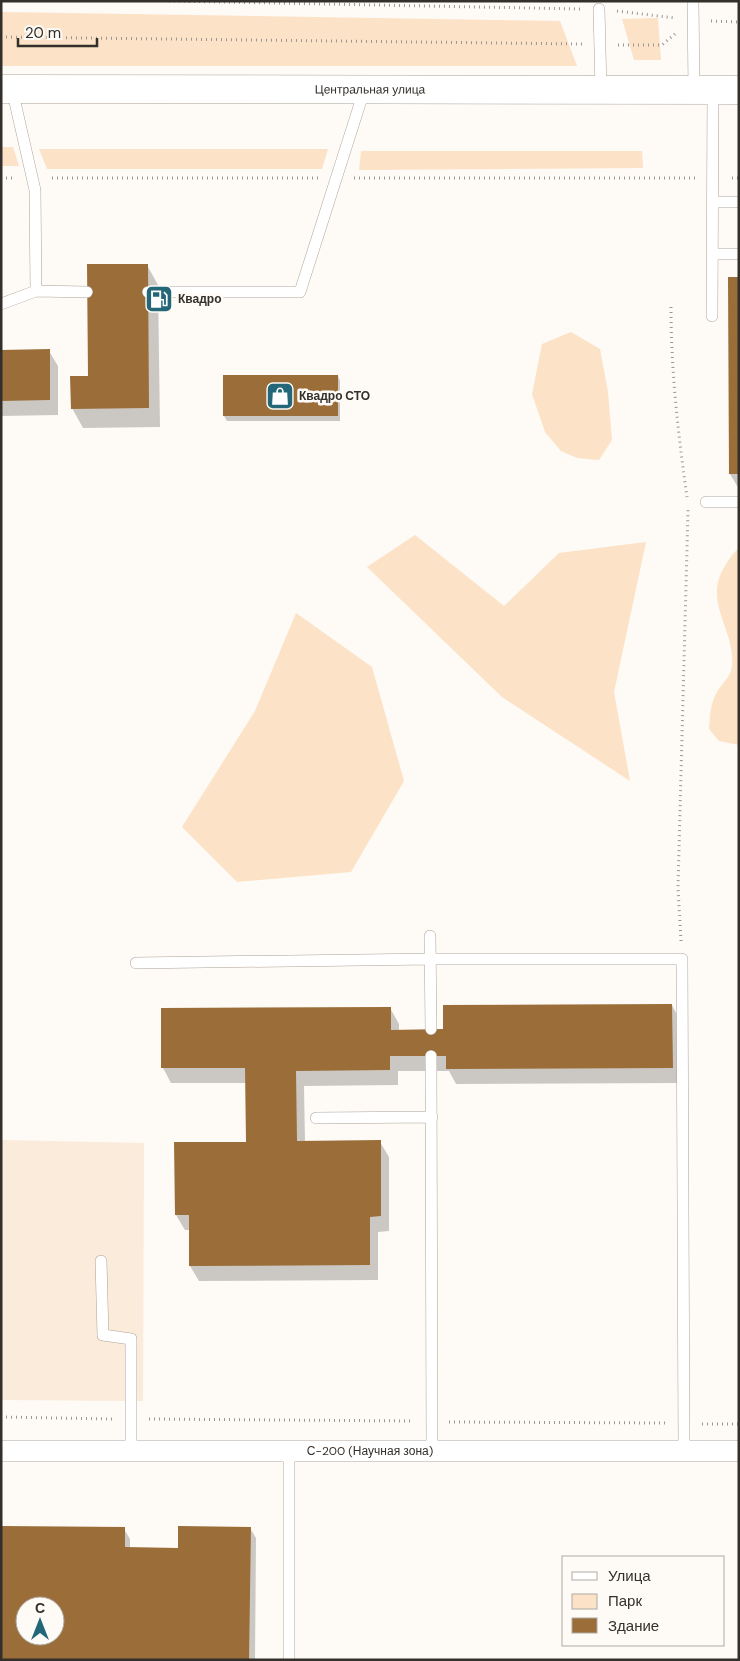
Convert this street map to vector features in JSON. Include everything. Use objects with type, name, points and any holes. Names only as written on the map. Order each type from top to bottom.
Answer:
[{"type":"main road","name":"Центральная улица","points":[[6,89],[715,90]]},
{"type":"street","name":"С-200 (Научная зона)","points":[[1,1451],[739,1451]]},
{"type":"lane","points":[[693,1],[693,20],[715,90],[712,178],[712,316]]},
{"type":"lane","points":[[599,9],[601,90]]},
{"type":"lane","points":[[6,89],[35,190],[36,291]]},
{"type":"lane","points":[[148,292],[300,292],[365,90]]},
{"type":"lane","points":[[712,202],[739,202]]},
{"type":"lane","points":[[712,254],[739,254]]},
{"type":"lane","points":[[1,304],[36,291],[87,292]]},
{"type":"lane","points":[[706,502],[739,502]]},
{"type":"lane","points":[[430,936],[431,1029]]},
{"type":"lane","points":[[136,963],[430,959],[682,959],[684,1451]]},
{"type":"lane","points":[[431,1056],[432,1451]]},
{"type":"lane","points":[[316,1118],[432,1117]]},
{"type":"lane","points":[[101,1261],[103,1335],[131,1339],[131,1451]]},
{"type":"lane","points":[[289,1451],[289,1660]]},
{"type":"path","points":[[169,1],[599,9],[693,20],[739,22]]},
{"type":"path","points":[[1,37],[662,45],[693,20]]},
{"type":"path","points":[[1,178],[739,178]]},
{"type":"path","points":[[671,307],[671,350],[688,506],[678,888],[682,959]]},
{"type":"path","points":[[1,1417],[739,1424]]},
{"type":"shaded area","points":[[1,1140],[144,1143],[143,1401],[1,1400]]},
{"type":"green space","points":[[1,12],[560,21],[577,66],[1,66]]},
{"type":"green space","points":[[658,18],[661,60],[634,60],[622,19]]},
{"type":"green space","points":[[1,147],[13,147],[19,166],[1,166]]},
{"type":"green space","points":[[39,149],[328,149],[322,169],[47,169]]},
{"type":"green space","points":[[361,151],[642,151],[643,168],[359,170]]},
{"type":"green space","points":[[571,332],[600,349],[608,392],[612,440],[599,460],[577,458],[561,451],[545,432],[532,394],[542,344]]},
{"type":"green space","points":[[415,535],[504,606],[559,553],[646,542],[614,692],[630,781],[502,697],[367,567]]},
{"type":"green space","points":[[739,548],[739,745],[719,741],[709,729],[713,701],[730,673],[732,666],[732,653],[718,604],[719,579],[728,561]]},
{"type":"green space","points":[[296,613],[372,667],[404,781],[351,872],[237,882],[182,827],[255,711]]},
{"type":"building","points":[[87,264],[148,264],[149,408],[71,409],[70,376],[88,376]]},
{"type":"building","points":[[728,277],[739,277],[739,474],[729,474]]},
{"type":"building","points":[[50,349],[50,400],[1,401],[1,350]]},
{"type":"building","name":"Квадро СТО","points":[[223,375],[338,375],[338,416],[223,416]]},
{"type":"building","points":[[672,1004],[673,1068],[446,1069],[446,1056],[390,1056],[390,1070],[296,1071],[297,1141],[381,1140],[381,1216],[370,1217],[370,1265],[189,1266],[189,1215],[175,1215],[174,1142],[246,1142],[245,1068],[161,1068],[161,1008],[391,1007],[391,1030],[443,1029],[443,1005]]},
{"type":"building","points":[[1,1526],[125,1527],[125,1547],[178,1548],[178,1526],[251,1527],[249,1660],[1,1660]]},
{"type":"place","name":"Квадро","points":[[159,299]]},
{"type":"place","name":"Квадро СТО","points":[[280,396]]}]
